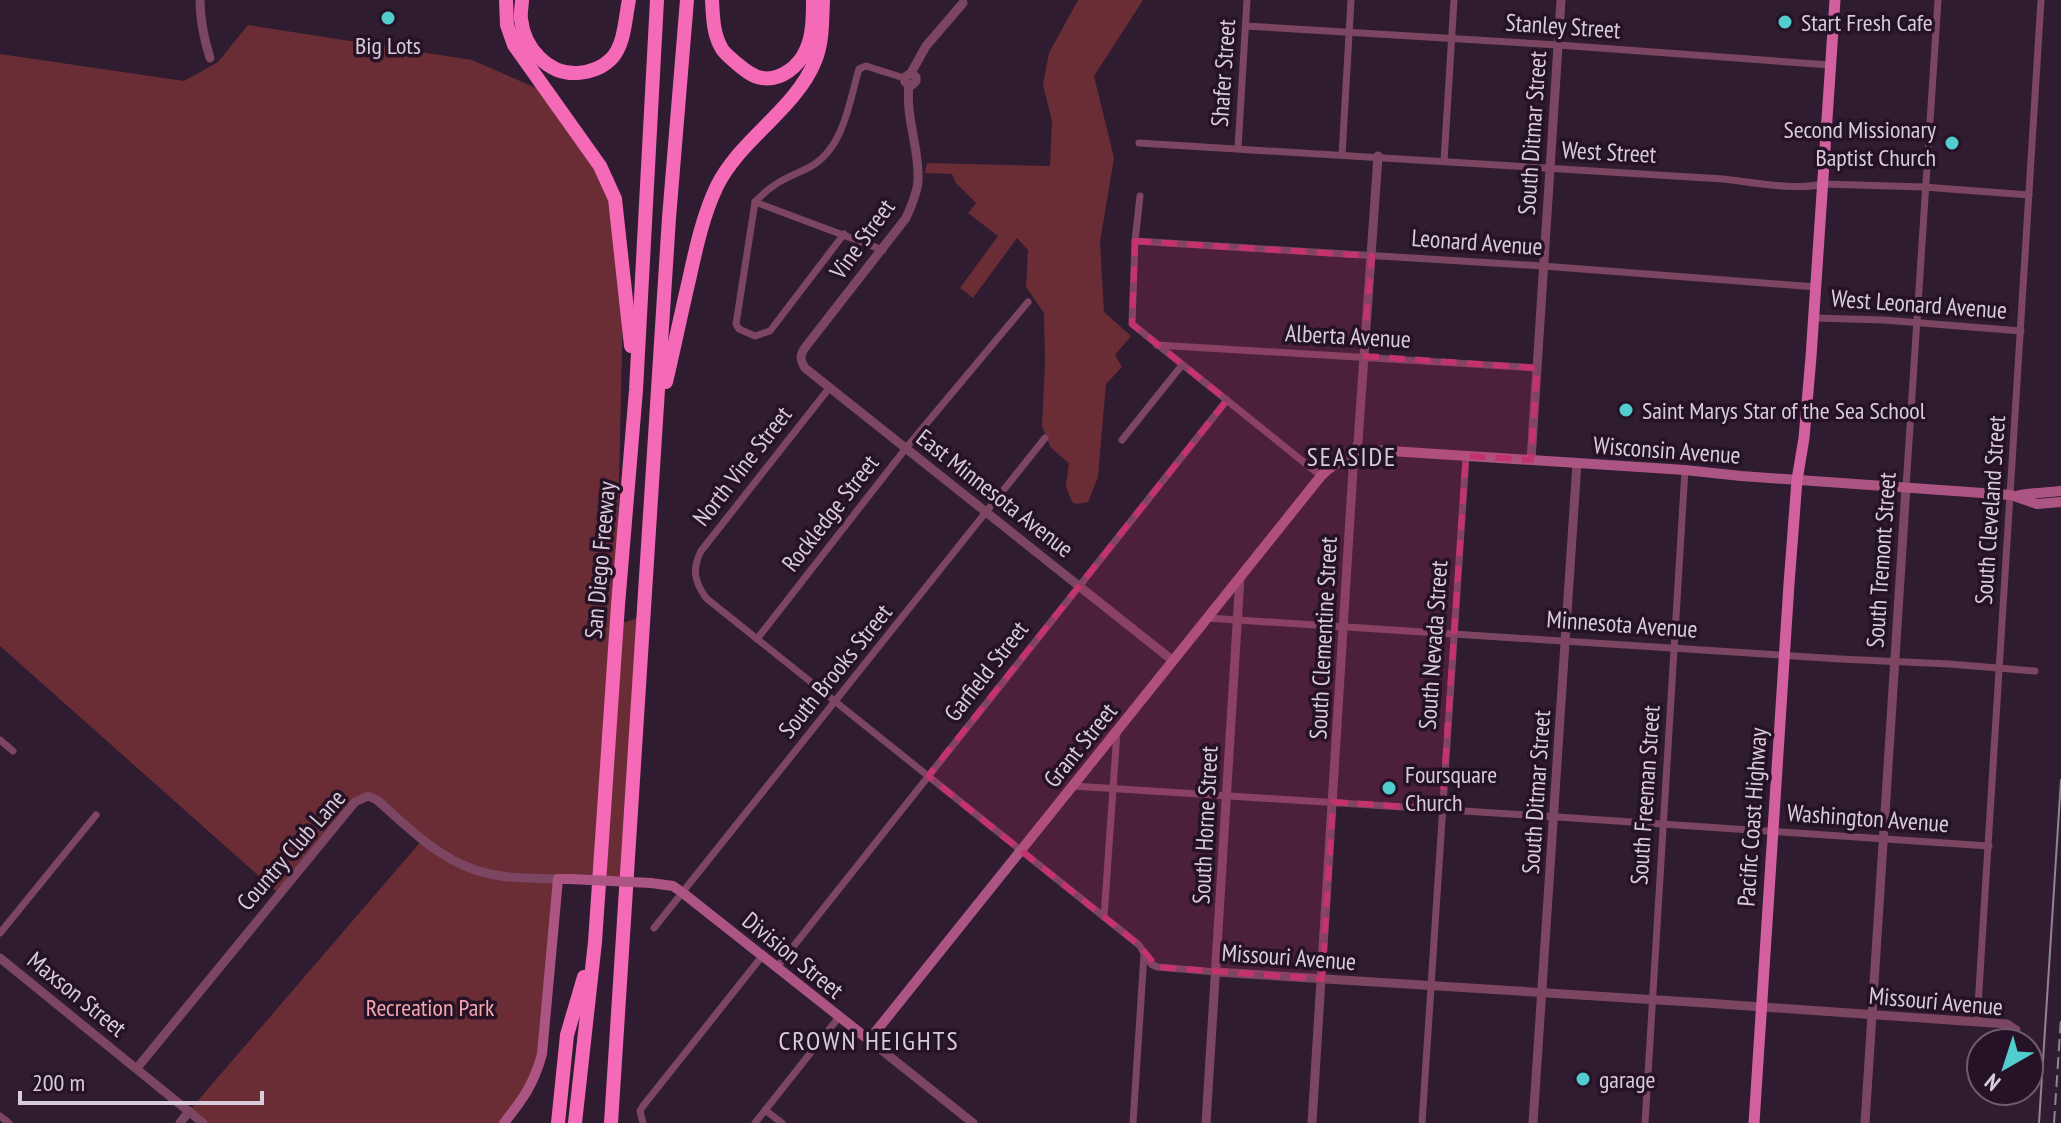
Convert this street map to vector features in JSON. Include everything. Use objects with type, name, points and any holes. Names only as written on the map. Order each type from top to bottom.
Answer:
[{"type":"highway","points":[[506,0],[507,25],[514,45],[600,166],[615,199],[636,390]]},
{"type":"highway","points":[[522,0],[524,34],[532,49],[547,66],[569,74],[590,72],[612,58],[621,40],[629,0]]},
{"type":"highway","name":"San Diego Freeway","points":[[575,1123],[595,942],[636,390],[657,0]]},
{"type":"highway","name":"San Diego Freeway","points":[[611,1123],[669,218],[687,0]]},
{"type":"highway","points":[[712,0],[714,26],[722,50],[742,68],[765,78],[775,77],[793,68],[807,49],[813,0]]},
{"type":"highway","points":[[657,425],[707,210],[731,163],[786,104],[815,62],[820,45],[823,0]]},
{"type":"highway","points":[[558,1123],[567,1035],[595,942]]},
{"type":"main road","points":[[1797,480],[1804,438],[1814,318],[1835,0]]},
{"type":"main road","name":"Wisconsin Avenue","points":[[1321,476],[1334,463],[1354,454],[1375,450],[1906,487],[2014,496],[2037,504],[2061,502]]},
{"type":"main road","name":"Grant Street","points":[[869,1040],[1321,476]]},
{"type":"main road","name":"Pacific Coast Highway","points":[[1754,1123],[1797,480]]},
{"type":"main road","name":"Wisconsin Avenue","points":[[2014,496],[2061,491]]},
{"type":"main road","points":[[504,1123],[525,1097],[542,1054],[564,879]]},
{"type":"main road","name":"Country Club Lane","points":[[564,879],[613,881]]},
{"type":"main road","name":"Division Street","points":[[613,881],[673,886],[869,1040]]},
{"type":"street","points":[[200,0],[210,58]]},
{"type":"street","name":"Shafer Street","points":[[1238,148],[1247,0]]},
{"type":"street","points":[[1342,155],[1351,0]]},
{"type":"street","points":[[1444,161],[1454,0]]},
{"type":"street","name":"South Ditmar Street","points":[[1531,460],[1561,0]]},
{"type":"street","name":"South Tremont Street","points":[[1865,1123],[1938,0]]},
{"type":"street","name":"South Cleveland Street","points":[[1977,1022],[2014,496],[2041,0]]},
{"type":"street","points":[[844,234],[770,331],[755,336],[739,329],[736,324],[755,202],[769,187],[814,164],[837,139],[859,69],[866,66],[908,79],[926,46],[966,1]]},
{"type":"street","name":"Stanley Street","points":[[1246,26],[1830,65]]},
{"type":"street","name":"Vine Street","points":[[800,354],[883,250],[906,218],[914,199],[918,180],[907,108],[908,79]]},
{"type":"street","name":"West Street","points":[[1139,143],[1378,156],[1813,187],[1823,184],[1924,187],[2029,195]]},
{"type":"street","name":"South Clementine Street","points":[[1312,1123],[1354,454],[1358,442],[1378,156]]},
{"type":"street","points":[[1140,196],[1132,324],[1321,476]]},
{"type":"street","points":[[755,202],[883,250]]},
{"type":"street","name":"Leonard Avenue","points":[[1135,241],[1543,266],[1816,287]]},
{"type":"street","name":"Rockledge Street","points":[[757,639],[906,448],[1028,302]]},
{"type":"street","name":"West Leonard Avenue","points":[[1814,318],[2021,331]]},
{"type":"street","name":"Alberta Avenue","points":[[1157,345],[1537,368]]},
{"type":"street","name":"East Minnesota Avenue","points":[[800,354],[805,368],[1172,660]]},
{"type":"street","points":[[1122,440],[1182,365]]},
{"type":"street","name":"North Vine Street","points":[[694,573],[701,551],[830,387]]},
{"type":"street","name":"Garfield Street","points":[[777,967],[1227,400]]},
{"type":"street","name":"South Brooks Street","points":[[654,928],[1045,438]]},
{"type":"street","name":"South Nevada Street","points":[[1422,1123],[1466,456]]},
{"type":"street","name":"South Ditmar Street","points":[[1533,1123],[1577,463]]},
{"type":"street","name":"South Freeman Street","points":[[1645,1123],[1685,470]]},
{"type":"street","name":"Missouri Avenue","points":[[694,573],[706,598],[1139,945],[1151,964],[1157,967],[2007,1024],[2012,1027]]},
{"type":"street","name":"South Horne Street","points":[[1206,1123],[1240,577]]},
{"type":"street","name":"Minnesota Avenue","points":[[1206,618],[2035,671]]},
{"type":"street","points":[[1104,917],[1117,731]]},
{"type":"street","points":[[0,740],[13,751]]},
{"type":"street","name":"Washington Avenue","points":[[1073,786],[1989,846]]},
{"type":"street","name":"Country Club Lane","points":[[137,1068],[355,802],[368,796],[377,800],[435,849],[465,867],[499,876],[564,879]]},
{"type":"street","points":[[0,933],[96,815]]},
{"type":"street","points":[[1133,1123],[1144,952]]},
{"type":"street","points":[[643,1123],[640,1111],[643,1106],[763,955]]},
{"type":"street","name":"Maxson Street","points":[[0,958],[203,1123]]},
{"type":"street","points":[[755,1123],[839,1017]]},
{"type":"street","name":"Division Street","points":[[869,1040],[973,1123]]},
{"type":"street","points":[[765,1110],[782,1123]]},
{"type":"street","points":[[180,1123],[189,1111]]},
{"type":"street","points":[[0,1116],[9,1123]]},
{"type":"highlighted area","points":[[1135,241],[1372,256],[1363,356],[1537,368],[1531,460],[1466,456],[1442,809],[1333,802],[1322,979],[1157,967],[1139,945],[928,776],[1227,400],[1132,324]]},
{"type":"green space","points":[[1078,0],[1143,0],[1094,76],[1114,158],[1100,242],[1104,312],[1131,336],[1115,355],[1122,367],[1106,384],[1098,477],[1088,502],[1077,504],[1072,502],[1066,486],[1069,463],[1051,448],[1042,426],[1044,313],[1026,287],[1028,250],[1017,238],[973,298],[960,288],[998,236],[968,213],[976,203],[956,183],[952,174],[925,173],[927,163],[1050,166],[1052,121],[1043,85],[1049,53]]},
{"type":"green space","name":"Recreation Park","points":[[248,25],[472,60],[543,91],[604,175],[623,301],[616,622],[626,622],[648,614],[629,880],[559,884],[543,1032],[532,1080],[500,1123],[203,1123],[189,1111],[423,839],[372,799],[361,798],[278,893],[0,646],[0,54],[184,81],[218,62]]},
{"type":"tram line","points":[[2039,1123],[2061,780]]},
{"type":"railway","points":[[2054,1123],[2061,1018]]},
{"type":"place","name":"Big Lots","points":[[388,18]]},
{"type":"place","name":"Start Fresh Cafe","points":[[1785,22]]},
{"type":"place","name":"Second Missionary Baptist Church","points":[[1952,143]]},
{"type":"place","name":"Saint Marys Star of the Sea School","points":[[1626,410]]},
{"type":"place","name":"Foursquare Church","points":[[1389,788]]},
{"type":"place","name":"garage","points":[[1583,1079]]},
{"type":"district","name":"SEASIDE","points":[[1352,456]]},
{"type":"district","name":"CROWN HEIGHTS","points":[[869,1040]]}]
